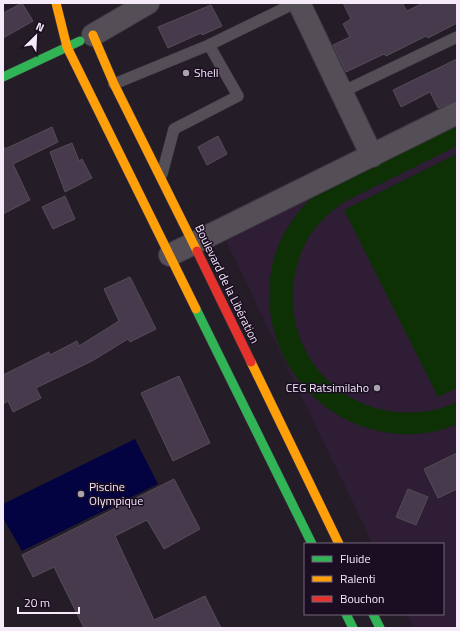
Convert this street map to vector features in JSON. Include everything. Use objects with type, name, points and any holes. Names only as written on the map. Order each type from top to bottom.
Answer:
[{"type":"main road","points":[[56,6],[69,17]]},
{"type":"main road","points":[[56,6],[67,46],[312,543]]},
{"type":"main road","points":[[3,77],[67,46],[90,33]]},
{"type":"main road","name":"Boulevard de la Libération","points":[[90,33],[339,543]]},
{"type":"main road","points":[[346,615],[353,628]]},
{"type":"main road","points":[[374,615],[380,628]]},
{"type":"street","points":[[90,33],[148,3]]},
{"type":"street","points":[[299,3],[340,93],[372,156]]},
{"type":"street","points":[[170,255],[457,113]]},
{"type":"lane","points":[[114,84],[209,45],[295,3]]},
{"type":"lane","points":[[340,93],[457,37]]},
{"type":"lane","points":[[161,176],[174,129],[238,96],[209,45]]},
{"type":"shaded area","name":"CEG Ratsimilaho","points":[[457,118],[457,628],[413,628],[407,615],[444,615],[444,543],[373,543],[221,231]]},
{"type":"shaded area","name":"Piscine Olympique","points":[[135,439],[158,484],[22,551],[3,518],[3,504]]},
{"type":"green space","points":[[457,121],[457,146],[344,202],[326,216],[307,239],[295,274],[293,302],[297,329],[308,354],[323,376],[344,394],[369,406],[398,412],[413,413],[428,411],[443,408],[457,402],[457,424],[447,428],[414,434],[381,432],[344,418],[321,403],[301,384],[286,361],[275,335],[270,308],[270,280],[276,252],[292,221],[314,195]]},
{"type":"green space","points":[[457,154],[457,388],[438,397],[344,210]]},
{"type":"building","points":[[22,3],[33,21],[3,38],[3,13]]},
{"type":"building","points":[[343,3],[402,3],[407,11],[423,3],[457,3],[457,23],[428,38],[426,36],[386,56],[384,54],[346,72],[333,45],[350,37],[343,24],[351,19]]},
{"type":"building","points":[[211,5],[222,26],[202,35],[201,33],[168,48],[158,27]]},
{"type":"building","points":[[457,59],[457,101],[438,108],[430,92],[401,107],[393,90]]},
{"type":"building","points":[[52,127],[58,142],[13,164],[30,200],[3,214],[3,145],[5,149]]},
{"type":"building","points":[[218,136],[227,154],[207,165],[198,147]]},
{"type":"building","points":[[72,143],[79,161],[82,159],[92,178],[65,192],[50,152]]},
{"type":"building","points":[[65,196],[75,219],[53,229],[42,207]]},
{"type":"building","points":[[130,277],[156,329],[130,342],[128,339],[92,361],[36,388],[41,398],[13,412],[8,401],[3,404],[3,375],[49,352],[50,355],[77,341],[79,346],[119,321],[104,289]]},
{"type":"building","points":[[179,376],[210,443],[173,461],[141,393]]},
{"type":"building","points":[[457,453],[457,489],[438,498],[424,469]]},
{"type":"building","points":[[174,479],[200,529],[164,549],[147,520],[115,536],[154,620],[205,596],[221,628],[84,628],[54,567],[33,577],[22,555]]},
{"type":"building","points":[[408,489],[428,497],[416,525],[396,517]]},
{"type":"traffic: fast","points":[[3,77],[80,41]]},
{"type":"traffic: fast","points":[[196,309],[312,543]]},
{"type":"traffic: fast","points":[[346,615],[353,628]]},
{"type":"traffic: fast","points":[[374,615],[380,628]]},
{"type":"traffic: slow","points":[[56,3],[67,47],[196,309]]},
{"type":"traffic: slow","points":[[93,35],[114,84],[197,251]]},
{"type":"traffic: slow","points":[[251,362],[339,543]]},
{"type":"traffic: jam","points":[[197,251],[251,362]]},
{"type":"place","name":"Shell","points":[[186,73]]},
{"type":"place","name":"CEG Ratsimilaho","points":[[377,388]]},
{"type":"place","name":"Piscine Olympique","points":[[81,494]]}]
